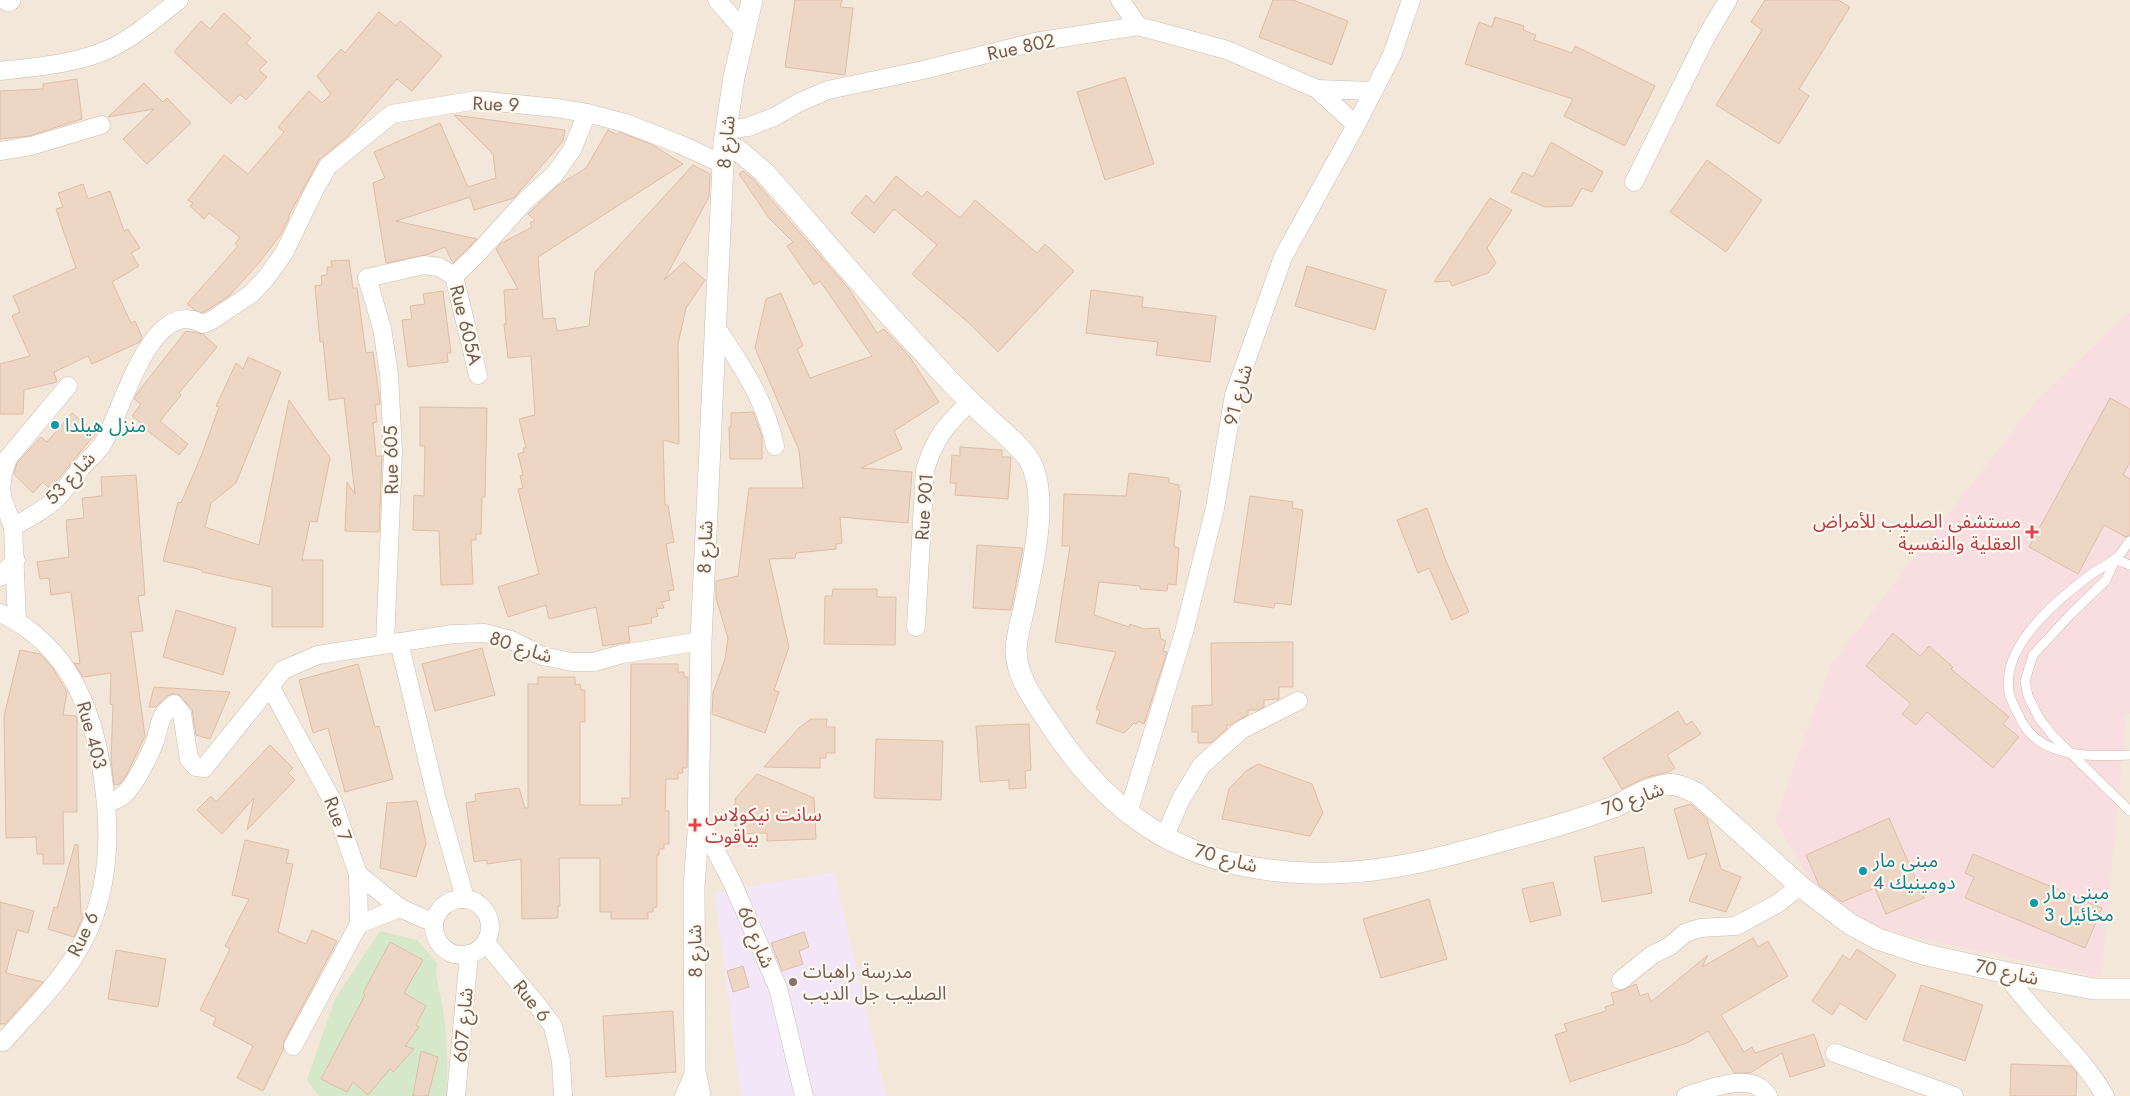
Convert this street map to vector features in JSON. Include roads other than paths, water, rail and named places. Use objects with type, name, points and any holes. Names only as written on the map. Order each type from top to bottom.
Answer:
[{"type":"street","points":[[0,71],[88,57],[110,48],[133,34],[179,0]]},
{"type":"street","points":[[717,0],[744,31]]},
{"type":"street","name":"شارع 8","points":[[700,1096],[696,1071],[694,887],[701,641],[714,324],[725,136],[734,77],[752,0]]},
{"type":"street","points":[[1120,0],[1138,26]]},
{"type":"street","name":"شارع 91","points":[[1128,813],[1184,632],[1214,508],[1234,395],[1282,257],[1356,125],[1392,56],[1411,0]]},
{"type":"street","points":[[1634,182],[1706,37],[1728,0]]},
{"type":"street","name":"Rue 802","points":[[725,136],[774,117],[798,103],[837,87],[923,70],[1036,42],[1138,26],[1227,50],[1317,89],[1356,125]]},
{"type":"street","name":"Rue 802","points":[[1317,89],[1373,91]]},
{"type":"street","name":"Rue 9","points":[[305,210],[328,166],[392,114],[477,100],[511,102],[587,113],[625,123],[723,164]]},
{"type":"street","points":[[454,276],[475,256],[526,199],[554,175],[572,150],[587,113]]},
{"type":"street","points":[[0,151],[31,146],[102,125]]},
{"type":"street","name":"شارع 70","points":[[725,136],[763,172],[909,338],[1027,458],[1036,475],[1039,488],[1039,515],[1016,645],[1017,660],[1022,679],[1058,736],[1088,775],[1128,813],[1164,838],[1202,855],[1239,864],[1308,874],[1352,873],[1418,864],[1556,827],[1610,808],[1649,790],[1668,784],[1680,786],[1698,794],[1800,886],[1850,924],[1878,939],[1923,954],[2003,972],[2094,988],[2130,989]]},
{"type":"street","name":"شارع 53","points":[[13,527],[55,500],[102,445],[136,368],[150,344],[171,323],[186,318],[194,318],[203,324],[252,294],[284,253],[305,210]]},
{"type":"street","name":"Rue 605","points":[[454,276],[439,267],[424,265],[367,278],[382,328],[389,374],[393,452],[392,643],[465,898]]},
{"type":"street","name":"Rue 605A","points":[[454,276],[478,375]]},
{"type":"street","points":[[714,324],[737,358],[763,407],[770,423],[775,446]]},
{"type":"street","points":[[17,621],[16,560],[13,527],[2,500],[3,473],[8,458],[68,386]]},
{"type":"street","name":"Rue 901","points":[[916,627],[925,470],[932,446],[947,424],[970,402]]},
{"type":"street","points":[[0,577],[16,560]]},
{"type":"street","name":"Rue 403","points":[[0,613],[17,621],[42,641],[63,665],[80,692],[92,721],[100,753],[107,804]]},
{"type":"street","name":"شارع 80","points":[[107,804],[119,799],[130,789],[155,741],[158,724],[164,712],[174,704],[182,714],[189,759],[196,767],[204,768],[283,670],[318,655],[453,634],[484,633],[511,640],[542,656],[572,662],[594,662],[622,654],[701,641]]},
{"type":"street","name":"Rue 7","points":[[270,686],[333,802],[358,874],[360,924]]},
{"type":"street","points":[[1164,838],[1181,800],[1201,766],[1241,730],[1298,701]]},
{"type":"street","name":"Rue 6","points":[[4,1042],[62,974],[92,922],[102,893],[107,864],[109,834],[107,804]]},
{"type":"street","name":"شارع 60","points":[[697,815],[732,882],[778,988],[804,1096]]},
{"type":"street","points":[[358,874],[400,908],[434,923]]},
{"type":"street","points":[[1621,980],[1685,934],[1700,928],[1736,926],[1777,904],[1800,886]]},
{"type":"street","points":[[465,898],[479,903],[488,914],[491,929],[486,943],[479,950],[469,954],[458,955],[448,951],[440,944],[435,934],[434,923],[439,910],[451,900],[465,898]]},
{"type":"street","points":[[293,1046],[360,924],[400,908]]},
{"type":"street","name":"Rue 6","points":[[486,943],[553,1026],[561,1062],[563,1096]]},
{"type":"street","name":"شارع 607","points":[[456,1096],[469,954]]},
{"type":"street","points":[[2003,972],[2047,1025],[2070,1047],[2094,1076],[2105,1096]]},
{"type":"street","points":[[1835,1053],[1954,1096]]},
{"type":"street","points":[[684,1096],[696,1071]]},
{"type":"street","points":[[1686,1096],[1712,1088],[1744,1082],[1755,1084],[1768,1096]]},
{"type":"lane","points":[[2130,540],[2116,559],[2106,580],[2070,614],[2033,655],[2025,681],[2028,696],[2039,718],[2053,736],[2130,811]]},
{"type":"lane","points":[[2116,559],[2130,565]]},
{"type":"lane","points":[[2116,559],[2068,592],[2032,628],[2016,651],[2008,673],[2009,693],[2022,724],[2037,739],[2051,748],[2070,754],[2130,755]]},
{"type":"place","name":"منزل هيلدا","points":[[55,425]]},
{"type":"place","name":"مستشفى الصليب للأمراض العقلية والنفسية","points":[[2032,532]]},
{"type":"place","name":"سانت نيكولاس بياقوت","points":[[695,825]]},
{"type":"place","name":"مبنى مار دومينيك 4","points":[[1863,871]]},
{"type":"place","name":"مبنى مار مخائيل 3","points":[[2034,903]]},
{"type":"place","name":"مدرسة راهبات الصليب جل الديب","points":[[793,982]]}]
